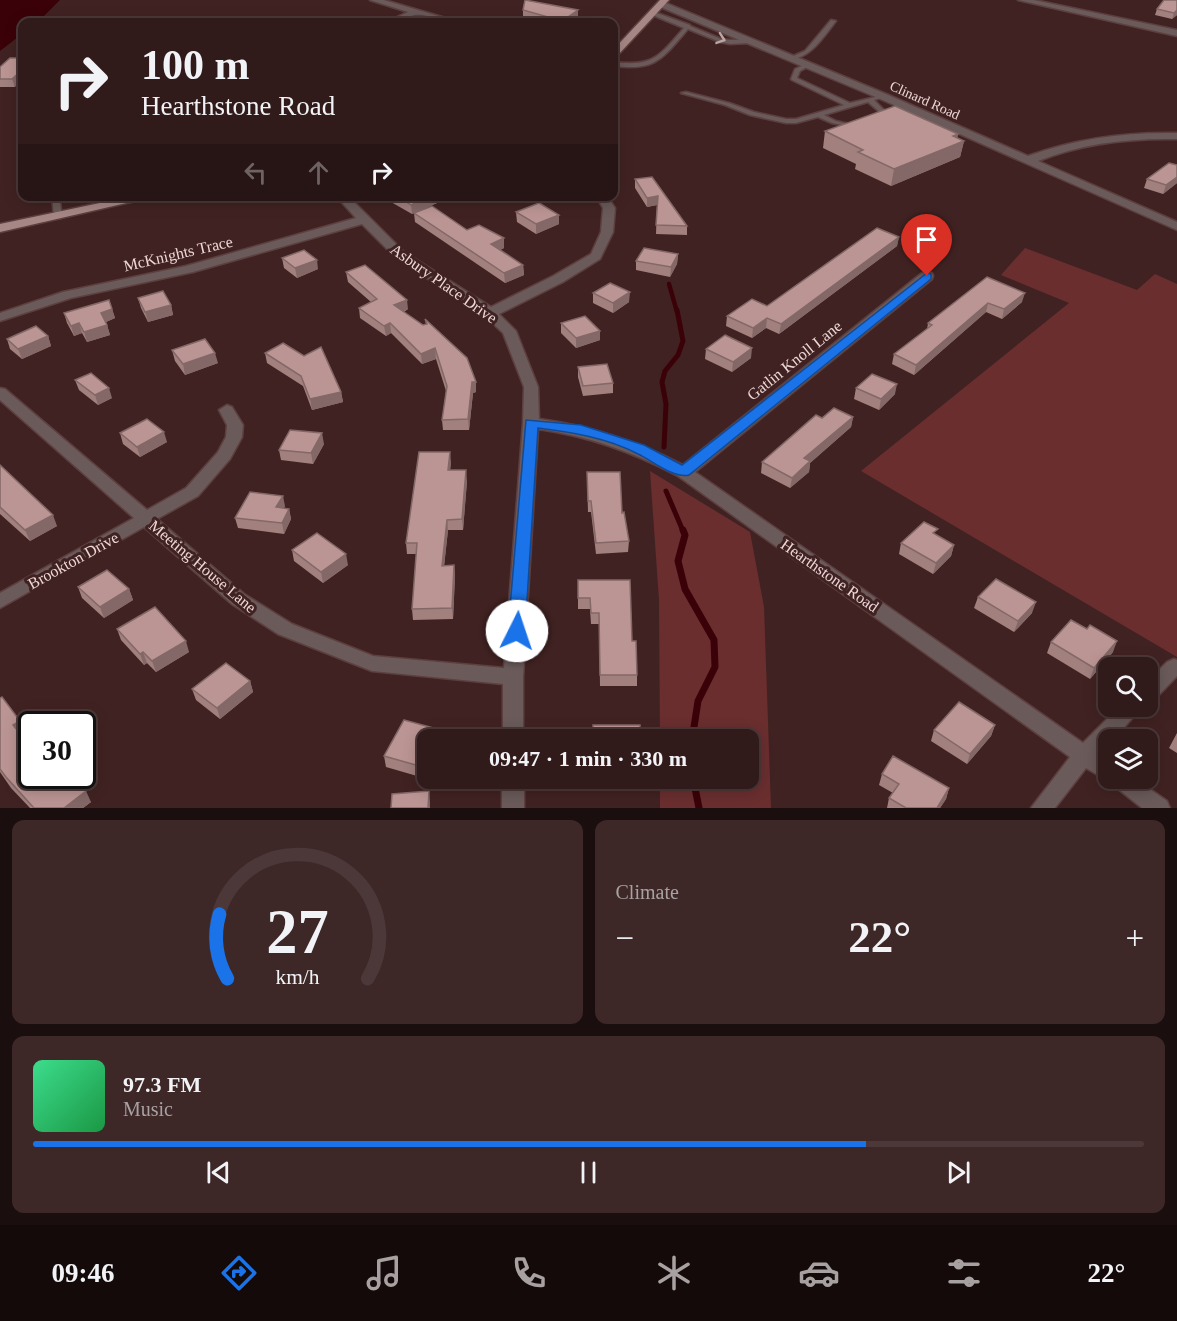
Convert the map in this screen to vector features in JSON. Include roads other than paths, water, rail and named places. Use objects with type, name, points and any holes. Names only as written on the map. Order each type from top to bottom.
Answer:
[{"type":"main road","points":[[618,50],[663,2]]},
{"type":"main road","points":[[0,228],[128,201]]},
{"type":"street","points":[[374,0],[439,18]]},
{"type":"street","points":[[1022,0],[1177,33]]},
{"type":"street","name":"Clinard Road","points":[[663,2],[1177,225]]},
{"type":"street","points":[[400,18],[415,12]]},
{"type":"street","points":[[1029,160],[1059,148],[1101,139],[1177,136]]},
{"type":"street","name":"Asbury Place Drive","points":[[346,201],[400,255],[490,313],[509,331],[531,387],[531,423],[513,677],[513,729]]},
{"type":"street","points":[[490,313],[558,279],[596,256],[608,232],[609,208],[604,201]]},
{"type":"street","name":"McKnights Trace","points":[[0,317],[68,295],[188,269],[363,220]]},
{"type":"street","name":"Gatlin Knoll Lane","points":[[684,472],[927,276]]},
{"type":"street","name":"Meeting House Lane","points":[[0,392],[237,598],[285,629],[372,663],[513,677]]},
{"type":"street","name":"Brookton Drive","points":[[0,601],[192,492],[224,455],[234,438],[235,425],[227,410]]},
{"type":"street","name":"Hearthstone Road","points":[[531,423],[576,428],[629,445],[684,472],[1098,765]]},
{"type":"street","points":[[1158,683],[1174,667]]},
{"type":"street","points":[[1042,808],[1084,755],[1123,717]]},
{"type":"street","points":[[513,789],[513,808]]},
{"type":"street","points":[[1133,789],[1159,808]]},
{"type":"lane","points":[[652,13],[730,42],[751,41]]},
{"type":"lane","points":[[793,58],[807,52],[833,21]]},
{"type":"lane","points":[[618,64],[636,66],[652,64],[688,26]]},
{"type":"lane","points":[[808,65],[797,70],[794,79],[850,106]]},
{"type":"lane","points":[[684,93],[727,104],[752,114],[786,121],[882,96]]},
{"type":"lane","points":[[818,114],[847,126],[867,126],[880,122],[886,115],[870,100]]},
{"type":"lane","points":[[56,201],[58,216]]},
{"type":"waterway","points":[[669,284],[677,312]]},
{"type":"waterway","points":[[664,447],[666,404],[662,382],[665,371],[678,355],[683,341],[677,310]]},
{"type":"waterway","points":[[666,491],[683,531]]},
{"type":"waterway","points":[[683,530],[685,535],[678,561],[685,589],[714,640],[715,667],[698,701],[694,729]]},
{"type":"waterway","points":[[695,789],[699,808]]}]
